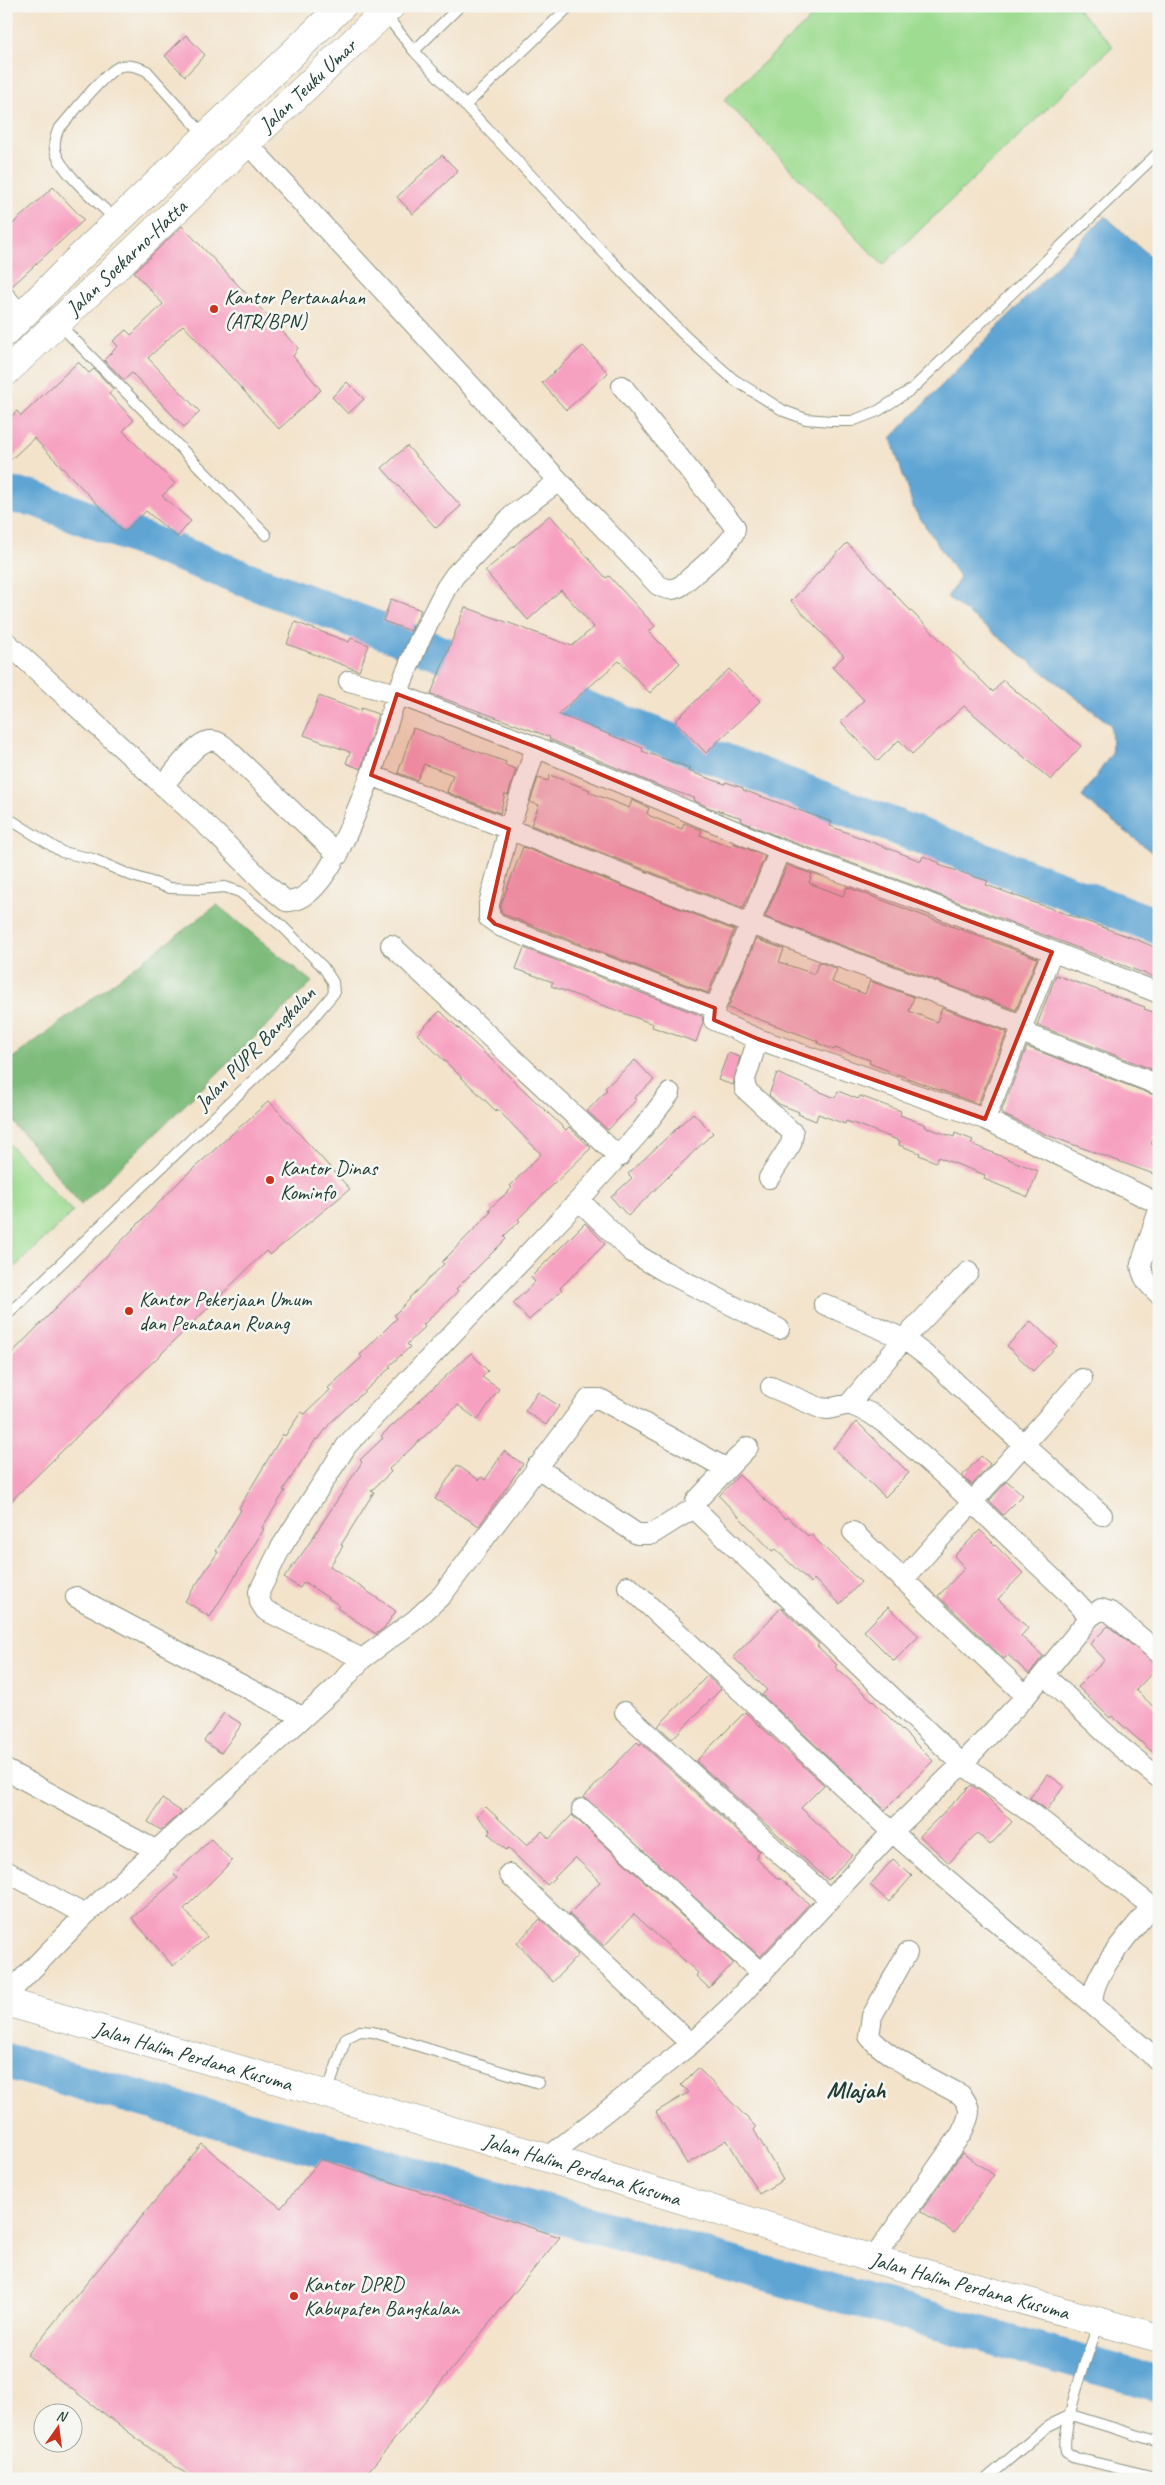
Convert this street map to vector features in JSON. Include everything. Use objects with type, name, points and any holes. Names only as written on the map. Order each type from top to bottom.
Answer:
[{"type":"main road","name":"Jalan Teuku Umar","points":[[212,131],[336,8]]},
{"type":"main road","name":"Jalan Teuku Umar","points":[[246,142],[388,10]]},
{"type":"main road","name":"Jalan Soekarno-Hatta","points":[[11,315],[117,221],[212,131]]},
{"type":"main road","name":"Jalan Soekarno-Hatta","points":[[6,372],[246,142]]},
{"type":"main road","name":"Jalan Halim Perdana Kusuma","points":[[6,2002],[547,2158],[873,2260],[1095,2333],[1159,2338]]},
{"type":"street","points":[[246,142],[559,481],[664,588],[673,589],[682,585],[730,541],[735,531],[734,523],[622,386]]},
{"type":"street","points":[[6,642],[163,786],[270,888],[286,901],[296,900],[313,887],[328,871],[338,855],[371,775],[397,694],[417,646],[446,588],[455,575],[514,514],[559,481]]},
{"type":"street","points":[[349,681],[397,694],[536,748],[780,850],[926,902],[1159,993]]},
{"type":"street","points":[[163,786],[200,744],[209,741],[218,742],[230,751],[338,855]]},
{"type":"street","points":[[536,748],[509,828],[489,904],[489,918],[502,927],[714,1008]]},
{"type":"street","points":[[371,775],[748,923],[1022,1025],[1029,1035],[1034,1038],[1159,1085]]},
{"type":"street","points":[[780,850],[714,1008],[714,1020],[758,1039],[985,1119],[1159,1204]]},
{"type":"street","points":[[391,945],[618,1156]]},
{"type":"street","points":[[985,1119],[1052,952]]},
{"type":"street","points":[[758,1039],[745,1079],[746,1090],[793,1133],[791,1144],[769,1178]]},
{"type":"street","points":[[362,1659],[265,1610],[258,1597],[280,1549],[347,1445],[579,1200],[670,1093]]},
{"type":"street","points":[[579,1200],[632,1252],[664,1271],[779,1329]]},
{"type":"street","points":[[1159,1210],[1141,1264],[1142,1273],[1159,1294]]},
{"type":"street","points":[[771,1387],[820,1408],[828,1409],[849,1404],[904,1339],[968,1272]]},
{"type":"street","points":[[824,1304],[904,1339],[937,1364],[1102,1515]]},
{"type":"street","points":[[903,1580],[1082,1379]]},
{"type":"street","points":[[6,1996],[85,1915],[339,1685],[362,1659],[415,1620],[442,1594],[586,1401],[596,1398],[727,1469]]},
{"type":"street","points":[[849,1404],[870,1413],[887,1425],[973,1503],[1069,1594],[1090,1617]]},
{"type":"street","points":[[536,1467],[637,1534],[652,1534],[694,1508],[696,1501],[748,1448]]},
{"type":"street","points":[[694,1508],[962,1764],[1034,1815],[1156,1909],[1102,1972],[1094,1986],[1093,2005]]},
{"type":"street","points":[[853,1532],[1026,1696]]},
{"type":"street","points":[[628,1586],[892,1832],[1159,2061]]},
{"type":"street","points":[[76,1596],[302,1717]]},
{"type":"street","points":[[547,2158],[691,2044],[762,1974],[892,1832],[962,1764],[1026,1696],[1090,1617],[1101,1609],[1110,1612],[1159,1653]]},
{"type":"street","points":[[1044,1675],[1119,1746],[1159,1778]]},
{"type":"street","points":[[625,1712],[829,1899]]},
{"type":"street","points":[[6,1770],[157,1851]]},
{"type":"street","points":[[582,1809],[762,1974]]},
{"type":"street","points":[[6,1871],[85,1915]]},
{"type":"street","points":[[509,1874],[691,2044]]},
{"type":"street","points":[[873,2260],[961,2134],[970,2113],[969,2104],[961,2095],[875,2044],[869,2036],[872,2016],[907,1953]]},
{"type":"lane","points":[[414,51],[460,6]]},
{"type":"lane","points":[[465,106],[570,6]]},
{"type":"lane","points":[[388,10],[414,51],[600,249],[686,336],[733,379],[784,411],[806,419],[852,421],[878,411],[912,389],[1159,152]]},
{"type":"lane","points":[[117,221],[62,166],[55,152],[54,142],[58,130],[111,71],[128,65],[147,71],[212,131]]},
{"type":"lane","points":[[58,322],[266,536]]},
{"type":"lane","name":"Jalan PUPR Bangkalan","points":[[6,817],[62,852],[93,859],[130,875],[170,888],[202,890],[225,886],[240,892],[283,927],[322,967],[333,982],[334,993],[291,1044],[6,1316]]},
{"type":"lane","points":[[326,2094],[346,2038],[360,2031],[373,2032],[539,2083]]},
{"type":"lane","points":[[1095,2333],[1071,2415],[1064,2444],[1066,2452],[1076,2458],[1159,2478]]},
{"type":"lane","points":[[986,2479],[1048,2426],[1071,2415],[1159,2442]]},
{"type":"lane","points":[[998,2479],[1001,2467]]},
{"type":"highlighted area","points":[[397,694],[536,747],[780,850],[1052,952],[985,1119],[758,1039],[714,1020],[715,1008],[495,924],[489,918],[509,829],[371,775]]},
{"type":"green space","points":[[824,6],[1075,6],[1113,46],[883,265],[724,100]]},
{"type":"green space","points":[[217,905],[312,982],[81,1205],[6,1113],[6,1063]]},
{"type":"green space","points":[[6,1141],[73,1212],[6,1275]]},
{"type":"water","points":[[1105,216],[1159,264],[1159,858],[1082,797],[1112,753],[1111,725],[947,597],[960,578],[914,509],[891,438]]},
{"type":"building","points":[[186,35],[205,55],[185,76],[165,56]]},
{"type":"building","points":[[442,155],[458,171],[413,214],[397,197]]},
{"type":"building","points":[[53,187],[84,220],[11,287],[6,286],[6,230]]},
{"type":"building","name":"Kantor Pertanahan (ATR/BPN)","points":[[182,226],[298,348],[293,356],[321,390],[279,429],[183,325],[148,358],[200,412],[184,427],[132,373],[124,380],[104,360],[118,346],[113,341],[126,330],[131,335],[163,304],[134,272]]},
{"type":"building","points":[[583,346],[608,373],[566,410],[542,383]]},
{"type":"building","points":[[78,362],[89,373],[94,369],[113,389],[109,394],[134,420],[123,431],[175,484],[162,496],[191,521],[177,537],[146,511],[124,532],[34,438],[6,464],[6,421],[17,411],[21,416]]},
{"type":"building","points":[[347,382],[364,399],[348,414],[332,397]]},
{"type":"building","points":[[407,446],[461,506],[436,528],[382,468]]},
{"type":"building","points":[[550,515],[606,578],[609,576],[655,626],[649,632],[680,663],[650,693],[619,661],[558,714],[643,748],[642,751],[690,768],[688,771],[743,788],[743,790],[832,822],[830,826],[921,861],[923,856],[940,863],[939,865],[988,881],[986,885],[1159,949],[1159,979],[929,891],[784,839],[741,821],[742,818],[710,808],[693,800],[694,798],[657,785],[549,739],[550,737],[431,694],[465,607],[572,646],[594,627],[561,590],[528,620],[485,571]]},
{"type":"building","points":[[847,543],[905,605],[993,692],[1003,680],[1081,746],[1051,780],[964,706],[912,754],[899,740],[878,761],[841,722],[864,700],[832,667],[844,656],[791,601]]},
{"type":"building","points":[[391,599],[421,610],[411,631],[383,621]]},
{"type":"building","points":[[295,622],[349,642],[351,638],[369,645],[359,671],[287,644]]},
{"type":"building","points":[[729,669],[760,701],[706,753],[675,721]]},
{"type":"building","points":[[319,696],[360,711],[361,708],[378,714],[361,769],[346,763],[350,752],[304,735]]},
{"type":"building","points":[[413,728],[506,762],[505,765],[516,769],[508,795],[505,794],[500,813],[447,792],[453,775],[424,764],[417,780],[398,773]]},
{"type":"building","points":[[550,775],[590,790],[589,792],[629,808],[632,800],[649,808],[647,813],[650,816],[682,829],[684,823],[702,830],[700,835],[732,847],[733,843],[765,856],[743,908],[531,825],[539,805],[530,802],[538,778],[548,781]]},
{"type":"building","points":[[523,847],[734,930],[708,993],[501,912],[501,904]]},
{"type":"building","points":[[787,865],[812,874],[809,883],[843,896],[847,887],[1037,958],[1016,1010],[765,917]]},
{"type":"building","points":[[756,939],[784,949],[779,962],[814,974],[819,962],[837,969],[832,982],[865,994],[870,981],[914,997],[909,1011],[937,1022],[942,1008],[1007,1032],[978,1104],[891,1072],[869,1063],[870,1060],[835,1048],[834,1050],[817,1043],[818,1041],[728,1008]]},
{"type":"building","points":[[524,948],[702,1016],[703,1022],[696,1042],[652,1027],[653,1024],[551,986],[553,982],[516,969]]},
{"type":"building","points":[[1056,975],[1145,1007],[1144,1009],[1159,1014],[1159,1072],[1037,1025]]},
{"type":"building","points":[[440,1011],[566,1130],[569,1127],[591,1148],[518,1219],[520,1221],[504,1236],[506,1239],[456,1289],[458,1291],[423,1325],[425,1327],[407,1344],[410,1347],[330,1423],[318,1440],[316,1439],[283,1490],[285,1491],[262,1528],[264,1529],[210,1617],[185,1601],[218,1552],[216,1551],[241,1510],[239,1508],[283,1434],[285,1436],[301,1412],[305,1414],[330,1390],[328,1388],[362,1357],[360,1355],[397,1318],[394,1315],[444,1264],[442,1262],[491,1212],[489,1209],[512,1188],[510,1186],[541,1154],[497,1109],[496,1111],[417,1034]]},
{"type":"building","points":[[1027,1047],[1159,1097],[1159,1124],[1151,1144],[1159,1147],[1159,1176],[1047,1135],[1002,1114],[1001,1112]]},
{"type":"building","points":[[728,1053],[740,1057],[733,1085],[718,1080]]},
{"type":"building","points":[[635,1060],[654,1080],[634,1098],[636,1100],[608,1130],[587,1111],[607,1090],[605,1088]]},
{"type":"building","points":[[777,1073],[835,1098],[838,1091],[858,1099],[860,1096],[901,1111],[900,1115],[926,1125],[925,1127],[954,1137],[955,1133],[973,1140],[971,1144],[1038,1171],[1028,1197],[984,1179],[985,1175],[938,1157],[936,1162],[919,1155],[920,1153],[899,1145],[900,1141],[867,1128],[846,1121],[845,1124],[818,1114],[816,1121],[798,1114],[799,1112],[779,1104],[769,1095]]},
{"type":"building","name":"Kantor Pekerjaan Umum dan Penataan Ruang","points":[[269,1101],[350,1189],[270,1255],[266,1251],[6,1506],[6,1359],[185,1176]]},
{"type":"building","points":[[693,1113],[713,1133],[628,1216],[611,1197],[632,1178],[628,1174]]},
{"type":"building","points":[[585,1223],[605,1244],[560,1288],[562,1290],[529,1320],[513,1303],[535,1282],[531,1277]]},
{"type":"building","points":[[1031,1321],[1057,1346],[1033,1371],[1007,1346]]},
{"type":"building","points":[[471,1353],[488,1371],[482,1377],[499,1389],[478,1420],[458,1405],[389,1469],[391,1472],[371,1491],[374,1492],[330,1566],[396,1611],[385,1627],[376,1634],[337,1608],[339,1605],[304,1582],[300,1588],[284,1578],[304,1551],[362,1462],[360,1460],[383,1438],[381,1436]]},
{"type":"building","points":[[538,1392],[559,1406],[546,1425],[525,1411]]},
{"type":"building","points":[[857,1422],[909,1473],[885,1497],[833,1448]]},
{"type":"building","points":[[504,1451],[523,1464],[479,1526],[435,1499],[457,1465],[479,1480],[481,1477],[485,1480]]},
{"type":"building","points":[[981,1456],[990,1464],[972,1485],[962,1476]]},
{"type":"building","points":[[739,1475],[785,1519],[787,1517],[808,1536],[810,1534],[861,1582],[840,1604],[814,1579],[811,1583],[775,1549],[772,1551],[719,1496]]},
{"type":"building","points":[[1007,1481],[1023,1495],[1003,1515],[989,1501]]},
{"type":"building","points":[[980,1530],[1023,1573],[998,1599],[1028,1628],[1021,1636],[1043,1656],[1029,1674],[1008,1655],[1004,1659],[938,1596],[965,1568],[954,1556]]},
{"type":"building","points":[[888,1607],[919,1636],[894,1661],[864,1631]]},
{"type":"building","points":[[781,1608],[819,1644],[817,1646],[837,1665],[835,1667],[874,1702],[933,1761],[885,1810],[762,1695],[767,1690],[733,1657]]},
{"type":"building","points":[[1108,1626],[1159,1666],[1136,1690],[1159,1712],[1159,1758],[1112,1716],[1110,1718],[1078,1687],[1105,1660],[1090,1644]]},
{"type":"building","points":[[707,1676],[721,1689],[672,1739],[658,1726]]},
{"type":"building","points":[[745,1712],[824,1785],[801,1808],[852,1855],[828,1880],[696,1761]]},
{"type":"building","points":[[224,1713],[242,1724],[221,1753],[204,1741]]},
{"type":"building","points":[[637,1742],[640,1745],[641,1743],[759,1851],[756,1854],[758,1856],[756,1858],[779,1880],[780,1878],[809,1904],[760,1957],[584,1797]]},
{"type":"building","points":[[1048,1774],[1064,1786],[1047,1810],[1030,1798]]},
{"type":"building","points":[[971,1785],[984,1794],[1012,1822],[990,1845],[977,1833],[949,1863],[920,1836]]},
{"type":"building","points":[[162,1799],[182,1812],[161,1830],[148,1822]]},
{"type":"building","points":[[486,1807],[527,1845],[542,1831],[549,1839],[572,1815],[733,1963],[709,1988],[696,1976],[698,1973],[634,1914],[604,1946],[569,1914],[600,1882],[599,1880],[575,1857],[547,1885],[508,1848],[506,1850],[489,1834],[491,1831],[477,1816]]},
{"type":"building","points":[[211,1839],[232,1861],[184,1909],[207,1937],[173,1966],[132,1918],[178,1878],[174,1875]]},
{"type":"building","points":[[893,1859],[912,1876],[889,1902],[870,1885]]},
{"type":"building","points":[[540,1919],[578,1955],[553,1982],[517,1943]]},
{"type":"building","points":[[698,2068],[756,2127],[754,2130],[783,2180],[759,2194],[727,2140],[687,2164],[656,2112],[689,2092],[681,2085]]},
{"type":"building","name":"Kantor DPRD Kabupaten Bangkalan","points":[[202,2144],[281,2208],[321,2159],[560,2237],[362,2479],[194,2479],[160,2456],[27,2355]]},
{"type":"building","points":[[962,2153],[994,2175],[954,2233],[921,2211]]},
{"type":"waterway","points":[[6,495],[33,498],[1159,927]]},
{"type":"waterway","points":[[6,2061],[1159,2384]]},
{"type":"place","name":"Kantor Pertanahan (ATR/BPN)","points":[[214,309]]},
{"type":"place","name":"Kantor Dinas Kominfo","points":[[270,1180]]},
{"type":"place","name":"Kantor Pekerjaan Umum dan Penataan Ruang","points":[[129,1311]]},
{"type":"place","name":"Kantor DPRD Kabupaten Bangkalan","points":[[294,2296]]},
{"type":"district","name":"Mlajah","points":[[856,2090]]}]
